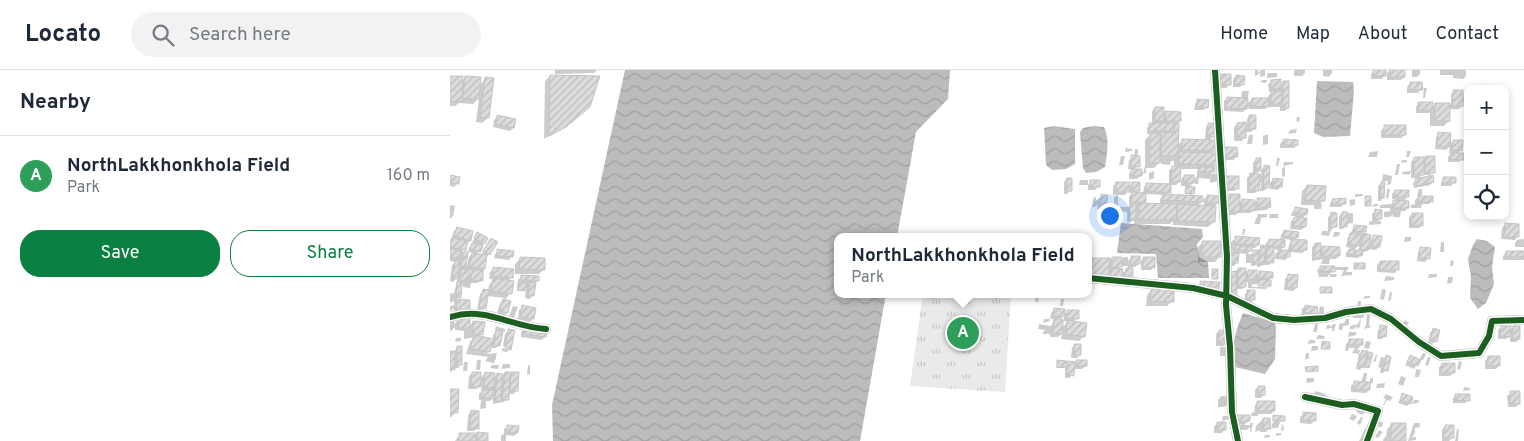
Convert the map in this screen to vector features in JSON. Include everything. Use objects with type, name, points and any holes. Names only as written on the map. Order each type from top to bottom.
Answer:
[{"type":"street","points":[[1215,70],[1227,257],[1232,412],[1238,441]]},
{"type":"street","points":[[1092,278],[1194,288],[1227,296],[1273,318],[1294,320],[1325,318],[1371,308],[1391,319],[1419,342],[1441,356],[1479,353],[1489,336],[1492,321],[1524,320]]},
{"type":"street","points":[[450,317],[463,313],[485,314],[530,328],[546,329]]},
{"type":"street","points":[[1305,397],[1342,405],[1354,404],[1378,412],[1367,441]]},
{"type":"green space","points":[[922,298],[1011,298],[1005,392],[910,386]]},
{"type":"water","points":[[625,70],[950,70],[948,99],[916,132],[898,233],[834,233],[834,298],[885,298],[860,441],[553,441],[552,405]]},
{"type":"water","points":[[1317,81],[1353,82],[1350,136],[1323,137],[1314,133]]},
{"type":"water","points":[[1053,126],[1075,129],[1075,164],[1066,169],[1052,170],[1046,165],[1044,128]]},
{"type":"water","points":[[1093,126],[1104,127],[1106,132],[1108,147],[1106,162],[1105,167],[1096,172],[1086,173],[1083,168],[1080,132],[1083,128]]},
{"type":"water","points":[[1121,223],[1202,229],[1203,237],[1197,244],[1199,257],[1208,262],[1209,278],[1158,278],[1156,254],[1117,253]]},
{"type":"water","points":[[1477,239],[1487,241],[1495,247],[1492,267],[1494,284],[1486,303],[1478,309],[1470,298],[1471,277],[1468,259]]},
{"type":"water","points":[[1243,313],[1274,322],[1276,326],[1275,359],[1265,374],[1235,367],[1234,340]]},
{"type":"building","points":[[1373,70],[1386,70],[1386,76],[1373,76]]},
{"type":"building","points":[[1390,70],[1405,70],[1405,77],[1390,77]]},
{"type":"building","points":[[1221,74],[1231,74],[1231,85],[1220,85]]},
{"type":"building","points":[[550,75],[600,76],[590,107],[566,127],[549,136]]},
{"type":"building","points":[[1236,75],[1245,76],[1244,85],[1235,84]]},
{"type":"building","points":[[450,76],[463,76],[462,102],[450,101]]},
{"type":"building","points":[[465,76],[481,77],[479,99],[463,98]]},
{"type":"building","points":[[485,77],[494,78],[489,118],[480,117]]},
{"type":"building","points":[[1281,79],[1281,89],[1271,89],[1271,80]]},
{"type":"building","points":[[1283,81],[1289,81],[1289,108],[1283,108]]},
{"type":"building","points":[[1410,82],[1422,82],[1423,90],[1410,90]]},
{"type":"building","points":[[1453,90],[1463,90],[1464,106],[1453,106]]},
{"type":"building","points":[[1271,91],[1282,91],[1282,104],[1271,104]]},
{"type":"building","points":[[1227,97],[1248,98],[1248,109],[1226,108]]},
{"type":"building","points":[[1252,98],[1269,98],[1269,107],[1252,106]]},
{"type":"building","points":[[1197,99],[1209,100],[1208,108],[1197,107]]},
{"type":"building","points":[[1418,102],[1433,102],[1433,110],[1418,110]]},
{"type":"building","points":[[1435,103],[1450,103],[1450,121],[1435,121]]},
{"type":"building","points":[[1155,107],[1164,107],[1164,121],[1155,121]]},
{"type":"building","points":[[1165,111],[1181,112],[1181,121],[1165,121]]},
{"type":"building","points":[[497,115],[516,119],[514,128],[495,124]]},
{"type":"building","points":[[1249,115],[1256,115],[1256,129],[1249,129]]},
{"type":"building","points":[[1246,122],[1246,138],[1237,138],[1237,123]]},
{"type":"building","points":[[1149,123],[1174,123],[1174,131],[1149,131]]},
{"type":"building","points":[[1174,123],[1179,123],[1178,156],[1161,156],[1161,132],[1174,133]]},
{"type":"building","points":[[1208,123],[1214,123],[1214,137],[1208,137]]},
{"type":"building","points":[[1384,125],[1406,125],[1406,135],[1384,135]]},
{"type":"building","points":[[1438,132],[1451,133],[1450,147],[1437,146]]},
{"type":"building","points":[[1150,133],[1160,133],[1160,163],[1150,163]]},
{"type":"building","points":[[1182,139],[1215,140],[1215,151],[1182,150]]},
{"type":"building","points":[[1283,139],[1298,140],[1298,145],[1283,145]]},
{"type":"building","points":[[1453,140],[1463,140],[1462,151],[1452,150]]},
{"type":"building","points":[[1222,147],[1237,147],[1238,157],[1222,158]]},
{"type":"building","points":[[1179,152],[1217,153],[1217,165],[1179,164]]},
{"type":"building","points":[[1451,153],[1464,153],[1464,160],[1450,159]]},
{"type":"building","points":[[1131,155],[1140,156],[1140,167],[1131,166]]},
{"type":"building","points":[[1425,156],[1435,156],[1435,173],[1425,173]]},
{"type":"building","points":[[1414,157],[1424,157],[1424,175],[1414,175]]},
{"type":"building","points":[[1256,158],[1261,158],[1261,171],[1256,171]]},
{"type":"building","points":[[1264,165],[1270,166],[1269,188],[1263,188]]},
{"type":"building","points":[[1172,166],[1181,166],[1180,182],[1171,182]]},
{"type":"building","points":[[1199,167],[1215,167],[1215,172],[1199,172]]},
{"type":"building","points":[[1131,169],[1142,169],[1142,176],[1131,176]]},
{"type":"building","points":[[1250,173],[1260,174],[1259,191],[1249,190]]},
{"type":"building","points":[[450,175],[460,177],[459,184],[450,183]]},
{"type":"building","points":[[1184,175],[1194,175],[1194,183],[1184,183]]},
{"type":"building","points":[[1433,175],[1434,182],[1417,186],[1415,179]]},
{"type":"building","points":[[1224,176],[1239,176],[1239,189],[1223,188]]},
{"type":"building","points":[[1443,177],[1456,177],[1456,183],[1443,183]]},
{"type":"building","points":[[1067,178],[1072,178],[1072,191],[1067,191]]},
{"type":"building","points":[[1273,178],[1283,179],[1282,187],[1272,186]]},
{"type":"building","points":[[1090,180],[1100,180],[1100,187],[1090,187]]},
{"type":"building","points":[[1116,182],[1130,182],[1129,192],[1116,192]]},
{"type":"building","points":[[1132,182],[1140,182],[1140,191],[1132,191]]},
{"type":"building","points":[[1381,182],[1385,182],[1384,198],[1380,198]]},
{"type":"building","points":[[1146,183],[1171,184],[1171,193],[1146,191]]},
{"type":"building","points":[[1307,185],[1326,186],[1325,201],[1305,200]]},
{"type":"building","points":[[1186,186],[1195,187],[1194,194],[1185,193]]},
{"type":"building","points":[[1395,190],[1409,190],[1409,197],[1395,197]]},
{"type":"building","points":[[1132,192],[1146,193],[1146,202],[1131,202]]},
{"type":"building","points":[[1101,194],[1108,195],[1106,207],[1100,206]]},
{"type":"building","points":[[1163,194],[1203,196],[1203,202],[1162,200]]},
{"type":"building","points":[[1226,194],[1240,194],[1240,212],[1226,212]]},
{"type":"building","points":[[1207,195],[1219,196],[1219,203],[1207,203]]},
{"type":"building","points":[[1365,196],[1371,196],[1371,206],[1365,206]]},
{"type":"building","points":[[1418,196],[1433,196],[1433,202],[1418,202]]},
{"type":"building","points":[[1257,198],[1270,198],[1271,207],[1258,208]]},
{"type":"building","points":[[1346,198],[1346,204],[1333,204],[1332,199]]},
{"type":"building","points":[[1242,199],[1255,200],[1255,211],[1242,210]]},
{"type":"building","points":[[1393,200],[1409,201],[1409,208],[1393,208]]},
{"type":"building","points":[[1130,203],[1136,203],[1136,220],[1129,220]]},
{"type":"building","points":[[1139,203],[1177,204],[1176,220],[1139,219]]},
{"type":"building","points":[[1178,204],[1216,206],[1215,222],[1177,221]]},
{"type":"building","points":[[1295,207],[1308,209],[1307,215],[1294,213]]},
{"type":"building","points":[[1375,209],[1382,210],[1382,219],[1374,219]]},
{"type":"building","points":[[1331,212],[1337,213],[1337,227],[1330,227]]},
{"type":"building","points":[[1342,212],[1348,212],[1347,227],[1341,227]]},
{"type":"building","points":[[1412,213],[1423,213],[1423,226],[1411,225]]},
{"type":"building","points":[[1294,217],[1307,218],[1306,227],[1293,226]]},
{"type":"building","points":[[1505,223],[1519,224],[1519,237],[1504,237]]},
{"type":"building","points":[[1354,225],[1367,226],[1366,232],[1353,231]]},
{"type":"building","points":[[457,227],[473,231],[471,241],[454,236]]},
{"type":"building","points":[[1284,230],[1299,232],[1298,238],[1283,236]]},
{"type":"building","points":[[477,232],[488,238],[485,244],[474,238]]},
{"type":"building","points":[[1350,233],[1361,235],[1359,246],[1348,244]]},
{"type":"building","points":[[1364,233],[1371,235],[1368,251],[1360,249]]},
{"type":"building","points":[[1373,235],[1382,236],[1380,247],[1372,246]]},
{"type":"building","points":[[1235,236],[1260,238],[1259,245],[1235,244]]},
{"type":"building","points":[[452,238],[468,241],[466,250],[450,247]]},
{"type":"building","points":[[491,238],[498,242],[490,255],[483,251]]},
{"type":"building","points":[[1269,239],[1285,240],[1285,247],[1268,246]]},
{"type":"building","points":[[1291,239],[1307,240],[1307,250],[1291,250]]},
{"type":"building","points":[[1202,241],[1221,241],[1221,257],[1202,257]]},
{"type":"building","points":[[472,243],[483,245],[481,252],[470,249]]},
{"type":"building","points":[[1315,243],[1321,243],[1320,258],[1314,258]]},
{"type":"building","points":[[1236,245],[1252,247],[1252,251],[1235,250]]},
{"type":"building","points":[[1261,245],[1266,246],[1264,265],[1259,264]]},
{"type":"building","points":[[1322,246],[1340,247],[1340,256],[1322,256]]},
{"type":"building","points":[[1267,247],[1274,247],[1274,263],[1266,262]]},
{"type":"building","points":[[1420,247],[1431,248],[1430,259],[1419,258]]},
{"type":"building","points":[[450,249],[461,251],[460,259],[450,257]]},
{"type":"building","points":[[497,249],[514,251],[513,257],[497,256]]},
{"type":"building","points":[[1349,249],[1363,251],[1362,256],[1348,254]]},
{"type":"building","points":[[1253,250],[1259,250],[1259,264],[1253,264]]},
{"type":"building","points":[[1278,250],[1290,250],[1290,257],[1278,257]]},
{"type":"building","points":[[464,251],[468,252],[466,268],[461,267]]},
{"type":"building","points":[[1506,251],[1524,251],[1524,257],[1506,257]]},
{"type":"building","points":[[472,253],[487,255],[485,269],[469,267]]},
{"type":"building","points":[[1230,253],[1239,253],[1238,263],[1229,263]]},
{"type":"building","points":[[1131,256],[1140,256],[1140,264],[1131,264]]},
{"type":"building","points":[[520,257],[545,258],[545,270],[519,269]]},
{"type":"building","points":[[1112,257],[1122,257],[1122,267],[1112,267]]},
{"type":"building","points":[[1143,257],[1155,257],[1155,268],[1143,267]]},
{"type":"building","points":[[1092,258],[1110,258],[1109,277],[1092,276]]},
{"type":"building","points":[[455,260],[460,261],[457,279],[452,278]]},
{"type":"building","points":[[1380,261],[1399,261],[1399,270],[1380,270]]},
{"type":"building","points":[[1354,263],[1365,263],[1365,269],[1354,269]]},
{"type":"building","points":[[1320,266],[1335,266],[1335,272],[1320,271]]},
{"type":"building","points":[[493,267],[514,269],[513,278],[492,276]]},
{"type":"building","points":[[1111,268],[1123,269],[1122,277],[1111,277]]},
{"type":"building","points":[[1126,268],[1133,268],[1133,279],[1125,278]]},
{"type":"building","points":[[1238,268],[1246,268],[1246,287],[1238,287]]},
{"type":"building","points":[[461,269],[470,270],[468,281],[460,280]]},
{"type":"building","points":[[472,269],[483,270],[483,281],[471,280]]},
{"type":"building","points":[[1212,269],[1218,269],[1218,279],[1212,279]]},
{"type":"building","points":[[1248,270],[1257,270],[1256,280],[1247,279]]},
{"type":"building","points":[[1236,271],[1237,295],[1232,296],[1231,272]]},
{"type":"building","points":[[1259,271],[1273,272],[1273,278],[1259,278]]},
{"type":"building","points":[[1288,274],[1298,275],[1297,288],[1287,287]]},
{"type":"building","points":[[521,275],[539,276],[539,281],[521,280]]},
{"type":"building","points":[[493,278],[514,281],[512,294],[491,291]]},
{"type":"building","points":[[1258,279],[1271,280],[1271,286],[1258,286]]},
{"type":"building","points":[[1200,281],[1220,282],[1219,289],[1200,288]]},
{"type":"building","points":[[457,282],[462,282],[461,298],[456,297]]},
{"type":"building","points":[[530,282],[536,283],[534,296],[528,295]]},
{"type":"building","points":[[518,283],[527,283],[527,291],[518,290]]},
{"type":"building","points":[[1320,287],[1332,287],[1332,293],[1320,293]]},
{"type":"building","points":[[1151,288],[1174,289],[1174,302],[1151,301]]},
{"type":"building","points":[[483,289],[489,290],[486,309],[479,307]]},
{"type":"building","points":[[1247,290],[1255,290],[1255,300],[1247,300]]},
{"type":"building","points":[[457,299],[470,300],[470,310],[456,309]]},
{"type":"building","points":[[503,299],[511,301],[508,313],[500,311]]},
{"type":"building","points":[[522,305],[536,308],[534,319],[520,316]]},
{"type":"building","points":[[1305,305],[1318,307],[1317,315],[1304,312]]},
{"type":"building","points":[[1054,308],[1065,309],[1064,317],[1053,316]]},
{"type":"building","points":[[1067,310],[1079,310],[1079,319],[1066,318]]},
{"type":"building","points":[[458,318],[470,318],[470,328],[458,328]]},
{"type":"building","points":[[1054,319],[1063,319],[1063,334],[1053,334]]},
{"type":"building","points":[[1067,320],[1087,323],[1085,337],[1066,334]]},
{"type":"building","points":[[473,321],[485,322],[483,335],[472,334]]},
{"type":"building","points":[[1380,325],[1387,326],[1386,337],[1379,336]]},
{"type":"building","points":[[1501,326],[1511,326],[1510,337],[1500,336]]},
{"type":"building","points":[[1513,326],[1520,326],[1520,339],[1513,339]]},
{"type":"building","points":[[524,328],[547,331],[546,337],[523,334]]},
{"type":"building","points":[[1433,328],[1440,330],[1437,342],[1430,340]]},
{"type":"building","points":[[508,329],[515,330],[511,350],[505,348]]},
{"type":"building","points":[[496,330],[503,332],[500,346],[494,345]]},
{"type":"building","points":[[1219,330],[1227,330],[1228,343],[1219,343]]},
{"type":"building","points":[[474,335],[494,339],[490,352],[470,349]]},
{"type":"building","points":[[1349,339],[1363,339],[1363,345],[1349,345]]},
{"type":"building","points":[[1322,341],[1330,342],[1330,349],[1321,349]]},
{"type":"building","points":[[1074,344],[1081,344],[1081,355],[1074,355]]},
{"type":"building","points":[[457,346],[462,346],[462,365],[457,365]]},
{"type":"building","points":[[1362,350],[1368,351],[1364,368],[1358,366]]},
{"type":"building","points":[[450,351],[455,351],[455,370],[450,370]]},
{"type":"building","points":[[1369,352],[1373,353],[1369,368],[1365,367]]},
{"type":"building","points":[[1386,355],[1391,357],[1388,371],[1383,370]]},
{"type":"building","points":[[1410,355],[1421,360],[1418,366],[1407,362]]},
{"type":"building","points":[[1488,356],[1500,356],[1500,366],[1488,366]]},
{"type":"building","points":[[1057,360],[1067,361],[1067,367],[1057,367]]},
{"type":"building","points":[[1076,360],[1087,360],[1087,366],[1076,366]]},
{"type":"building","points":[[1068,361],[1075,362],[1074,376],[1067,375]]},
{"type":"building","points":[[1442,363],[1455,363],[1455,373],[1441,373]]},
{"type":"building","points":[[1318,366],[1318,371],[1306,372],[1305,367]]},
{"type":"building","points":[[472,372],[481,372],[481,387],[471,387]]},
{"type":"building","points":[[485,372],[495,373],[494,388],[484,387]]},
{"type":"building","points":[[505,372],[510,372],[509,400],[502,400]]},
{"type":"building","points":[[511,372],[519,372],[518,391],[510,391]]},
{"type":"building","points":[[497,373],[503,374],[501,401],[495,401]]},
{"type":"building","points":[[1354,381],[1370,382],[1370,390],[1353,389]]},
{"type":"building","points":[[1258,386],[1265,386],[1265,395],[1258,395]]},
{"type":"building","points":[[450,389],[459,389],[458,413],[450,413]]},
{"type":"building","points":[[482,390],[494,390],[494,399],[481,397]]},
{"type":"building","points":[[1510,391],[1520,391],[1520,404],[1510,404]]},
{"type":"building","points":[[1402,393],[1413,397],[1411,404],[1400,400]]},
{"type":"building","points":[[1455,394],[1470,394],[1470,401],[1455,400]]},
{"type":"building","points":[[1257,401],[1275,401],[1275,411],[1257,411]]},
{"type":"building","points":[[471,410],[479,411],[479,429],[470,428]]},
{"type":"building","points":[[1303,412],[1316,413],[1316,421],[1303,420]]},
{"type":"building","points":[[1236,415],[1250,415],[1250,421],[1236,422]]},
{"type":"building","points":[[1273,415],[1285,416],[1285,421],[1273,421]]},
{"type":"building","points":[[1263,418],[1270,418],[1271,429],[1263,429]]},
{"type":"building","points":[[1217,422],[1226,422],[1226,430],[1217,430]]},
{"type":"building","points":[[1391,423],[1406,423],[1406,441],[1391,441]]},
{"type":"building","points":[[507,425],[519,426],[518,433],[506,432]]},
{"type":"building","points":[[1445,425],[1454,425],[1454,438],[1444,438]]},
{"type":"building","points":[[477,432],[488,433],[488,441],[477,441]]},
{"type":"building","points":[[459,433],[476,433],[476,441],[459,441]]},
{"type":"cycle path","points":[[1215,70],[1227,257],[1226,305],[1230,347],[1232,412],[1238,441]]},
{"type":"cycle path","points":[[1092,278],[1193,288],[1227,296],[1273,318],[1294,320],[1325,318],[1346,312],[1371,309],[1391,319],[1419,342],[1441,356],[1479,353],[1489,336],[1492,321],[1524,320]]},
{"type":"cycle path","points":[[450,317],[463,314],[487,315],[521,325],[546,329]]},
{"type":"cycle path","points":[[1305,397],[1342,405],[1354,404],[1378,411],[1367,441]]},
{"type":"place","name":"NorthLakkhonkhola Field","points":[[963,333]]}]
